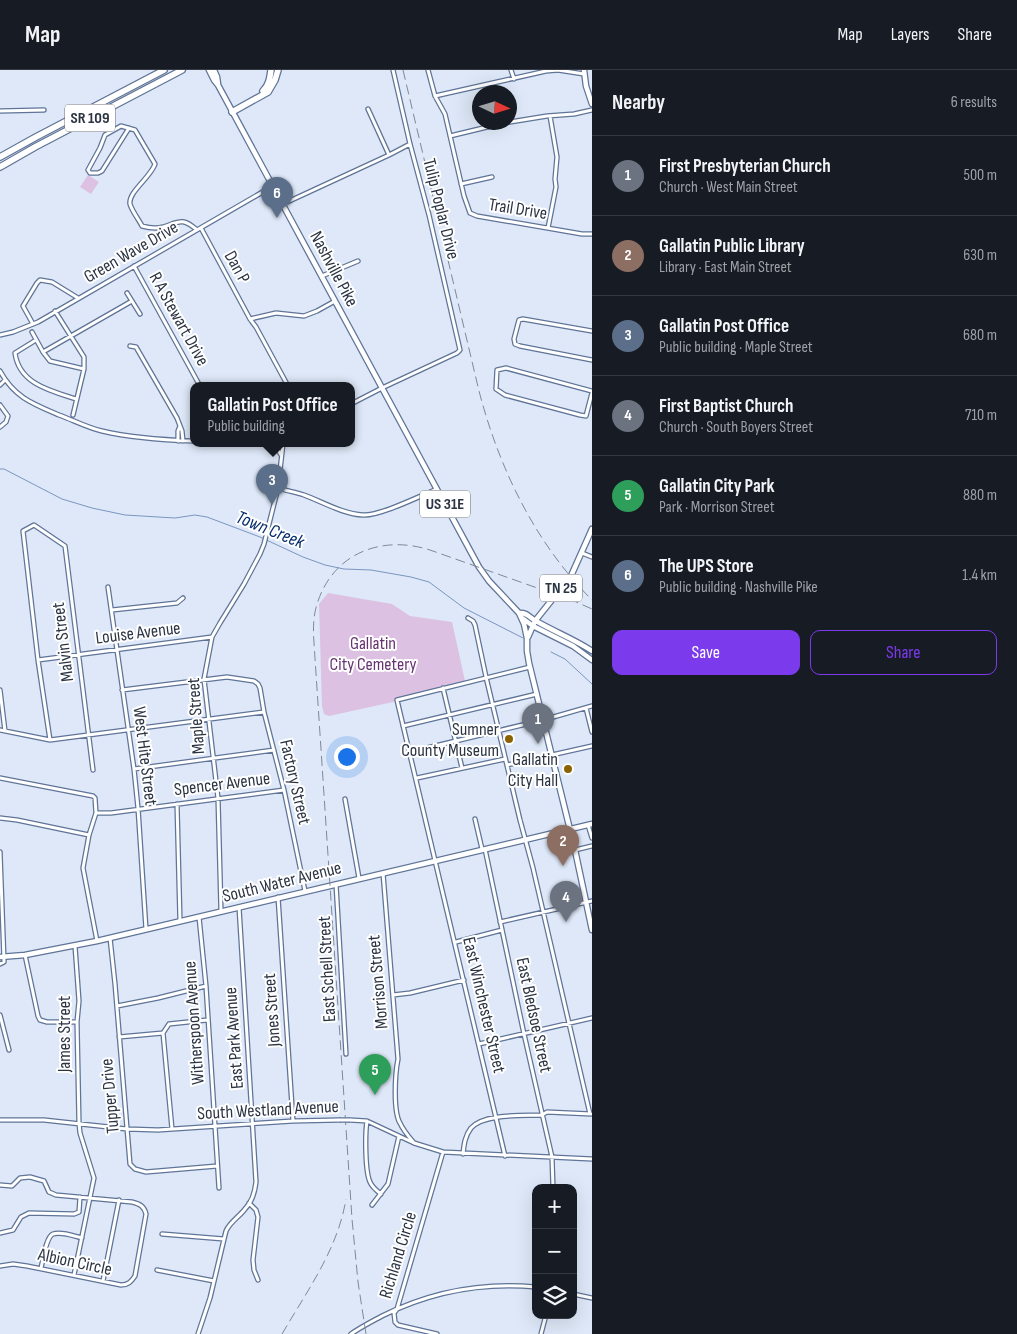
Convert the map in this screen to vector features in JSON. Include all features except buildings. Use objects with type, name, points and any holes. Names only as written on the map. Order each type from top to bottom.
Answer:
[{"type":"highway","name":"SR 109","points":[[0,157],[164,70]]},
{"type":"highway","name":"SR 109","points":[[0,167],[182,70]]},
{"type":"highway","points":[[231,110],[256,96],[267,87],[271,70]]},
{"type":"highway","points":[[231,110],[268,92],[278,70]]},
{"type":"main road","name":"Nashville Pike","points":[[209,70],[382,388]]},
{"type":"main road","name":"Nashville Pike","points":[[214,70],[218,85]]},
{"type":"main road","points":[[584,72],[592,104]]},
{"type":"main road","name":"US 31E","points":[[382,388],[486,578],[520,615],[524,612],[534,623],[573,646],[592,660]]},
{"type":"main road","name":"TN 25","points":[[527,638],[534,623],[571,576],[592,529]]},
{"type":"main road","points":[[520,615],[527,638],[527,651],[542,720],[570,829],[592,930]]},
{"type":"main road","name":"US 31E","points":[[534,623],[572,638],[591,650]]},
{"type":"main road","points":[[587,656],[591,650]]},
{"type":"main road","name":"South Water Avenue","points":[[2,957],[75,946],[590,824]]},
{"type":"street","name":"Tulip Poplar Drive","points":[[382,388],[460,350],[393,70]]},
{"type":"street","name":"Trail Drive","points":[[428,70],[435,96],[445,114],[468,210],[477,216],[582,234],[592,234]]},
{"type":"street","points":[[512,70],[514,78]]},
{"type":"street","points":[[435,96],[546,71],[584,72]]},
{"type":"street","points":[[368,109],[389,155]]},
{"type":"street","points":[[0,111],[44,110]]},
{"type":"street","points":[[517,121],[592,110]]},
{"type":"street","points":[[548,228],[556,187],[557,158],[550,116]]},
{"type":"street","points":[[129,128],[102,171],[90,173],[88,170],[104,136],[121,126],[129,128],[135,130],[155,164],[154,170],[131,196],[130,204],[142,226],[162,228],[174,222],[181,222],[189,223],[197,230]]},
{"type":"street","points":[[450,136],[475,130]]},
{"type":"street","points":[[283,204],[410,144]]},
{"type":"street","points":[[461,184],[492,177]]},
{"type":"street","name":"Green Wave Drive","points":[[0,335],[33,324],[273,186]]},
{"type":"street","name":"Dan P","points":[[201,229],[286,382]]},
{"type":"street","points":[[322,276],[358,261]]},
{"type":"street","name":"R A Stewart Drive","points":[[134,266],[198,382]]},
{"type":"street","points":[[33,324],[23,306],[40,280],[52,282],[78,298]]},
{"type":"street","points":[[127,293],[140,314]]},
{"type":"street","points":[[43,352],[132,301]]},
{"type":"street","points":[[250,319],[281,313],[307,315],[335,301]]},
{"type":"street","points":[[55,311],[84,357],[84,370],[73,415]]},
{"type":"street","points":[[592,331],[522,319],[519,320],[514,339],[515,344],[520,346],[592,360]]},
{"type":"street","points":[[32,332],[50,361],[84,370]]},
{"type":"street","points":[[36,340],[15,353],[18,367],[27,377],[48,390],[76,398]]},
{"type":"street","points":[[130,346],[136,347],[180,426],[183,441]]},
{"type":"street","points":[[506,368],[592,392],[586,416],[580,415],[505,394],[496,389],[497,370],[506,368]]},
{"type":"street","points":[[0,371],[9,386],[19,396],[41,408],[100,431],[159,440],[190,441]]},
{"type":"street","points":[[0,385],[5,380]]},
{"type":"street","points":[[355,402],[382,388]]},
{"type":"street","points":[[0,405],[8,416],[6,422],[0,427]]},
{"type":"street","points":[[178,441],[180,426]]},
{"type":"street","points":[[276,447],[282,456]]},
{"type":"street","name":"Maple Street","points":[[221,911],[218,798],[204,679],[212,637],[244,584],[260,554],[267,534],[278,488],[283,447]]},
{"type":"street","points":[[278,488],[303,495],[350,513],[364,515],[393,507],[437,489]]},
{"type":"street","name":"Malvin Street","points":[[38,660],[22,530],[34,525],[65,546],[92,770]]},
{"type":"street","points":[[582,553],[592,557]]},
{"type":"street","name":"West Hite Street","points":[[108,587],[134,769],[146,929]]},
{"type":"street","points":[[112,610],[177,603],[183,598]]},
{"type":"street","points":[[463,1154],[464,1142],[472,1128],[476,1124],[496,1117],[542,1115],[547,1112],[591,1114],[526,839],[505,759],[475,624],[468,618]]},
{"type":"street","name":"Louise Avenue","points":[[38,660],[212,637]]},
{"type":"street","points":[[38,660],[50,740]]},
{"type":"street","points":[[462,768],[443,688],[530,667]]},
{"type":"street","name":"Factory Street","points":[[204,679],[227,676],[254,681],[260,688],[305,891]]},
{"type":"street","points":[[122,690],[204,679]]},
{"type":"street","name":"East Winchester Street","points":[[443,688],[398,700],[505,1156]]},
{"type":"street","points":[[0,690],[5,731]]},
{"type":"street","points":[[403,726],[537,694]]},
{"type":"street","points":[[410,752],[592,706]]},
{"type":"street","points":[[586,708],[592,732]]},
{"type":"street","points":[[0,730],[50,740],[264,712]]},
{"type":"street","points":[[507,765],[592,746]]},
{"type":"street","points":[[134,769],[274,750]]},
{"type":"street","points":[[417,778],[505,759]]},
{"type":"street","points":[[0,778],[94,796],[96,800],[96,813],[89,835],[83,868],[97,940]]},
{"type":"street","name":"Spencer Avenue","points":[[96,813],[111,813],[284,790]]},
{"type":"street","points":[[345,799],[359,878]]},
{"type":"street","points":[[177,804],[180,921]]},
{"type":"street","points":[[0,818],[89,835]]},
{"type":"street","name":"East Bledsoe Street","points":[[476,819],[552,1157],[553,1184]]},
{"type":"street","points":[[590,824],[592,838]]},
{"type":"street","points":[[575,850],[592,846]]},
{"type":"street","points":[[0,852],[2,957],[4,962],[0,964]]},
{"type":"street","name":"Morrison Street","points":[[383,872],[398,1059],[396,1074],[397,1113],[399,1122],[414,1143]]},
{"type":"street","name":"East Schell Street","points":[[336,883],[346,1054]]},
{"type":"street","name":"Jones Street","points":[[278,898],[293,1121]]},
{"type":"street","points":[[500,922],[592,901]]},
{"type":"street","name":"East Park Avenue","points":[[198,1334],[228,1227],[250,1203],[256,1182],[239,907]]},
{"type":"street","name":"Witherspoon Avenue","points":[[199,916],[206,986],[216,1166],[219,1188]]},
{"type":"street","points":[[456,942],[502,930]]},
{"type":"street","name":"Tupper Drive","points":[[110,937],[130,1164],[146,1172],[216,1166]]},
{"type":"street","name":"James Street","points":[[74,1275],[94,1178],[78,1123],[78,1000],[75,946]]},
{"type":"street","points":[[25,954],[40,1020],[47,1022],[77,1022]]},
{"type":"street","points":[[393,995],[410,993],[464,980]]},
{"type":"street","points":[[117,1006],[206,986]]},
{"type":"street","points":[[0,1015],[9,1050]]},
{"type":"street","points":[[479,1044],[592,1018]]},
{"type":"street","points":[[172,1129],[163,1033],[169,1024],[207,1020]]},
{"type":"street","points":[[119,1036],[163,1033]]},
{"type":"street","name":"South Westland Avenue","points":[[0,1120],[44,1120],[141,1130],[293,1121],[367,1121],[414,1143],[443,1152],[592,1159]]},
{"type":"street","points":[[367,1121],[368,1176],[372,1185],[381,1194]]},
{"type":"street","points":[[372,1205],[388,1184],[399,1136]]},
{"type":"street","name":"Richland Circle","points":[[437,1334],[398,1325],[395,1322],[394,1313],[397,1309],[443,1152]]},
{"type":"street","name":"Albion Circle","points":[[0,1185],[12,1186],[20,1178],[30,1177],[44,1181],[49,1192],[56,1195],[139,1203],[144,1208],[146,1214],[135,1276],[126,1285],[41,1268],[13,1264],[0,1266]]},
{"type":"street","points":[[0,1233],[13,1230],[21,1217],[29,1213],[74,1214],[79,1212],[80,1197]]},
{"type":"street","points":[[103,1281],[119,1200]]},
{"type":"street","points":[[250,1203],[256,1210],[258,1217],[253,1260],[258,1280]]},
{"type":"street","points":[[41,1268],[48,1237],[52,1234],[82,1238]]},
{"type":"street","points":[[162,1234],[224,1240]]},
{"type":"street","points":[[157,1270],[214,1281]]},
{"type":"street","points":[[351,1334],[397,1309],[438,1294],[464,1289],[508,1286],[532,1288]]},
{"type":"street","points":[[577,1295],[592,1298]]},
{"type":"street","points":[[543,1334],[545,1319]]},
{"type":"green space","points":[[88,175],[99,182],[91,194],[80,187]]},
{"type":"green space","name":"Gallatin City Cemetery","points":[[328,593],[392,604],[410,616],[452,622],[465,681],[400,698],[393,702],[329,716],[324,714],[322,706],[319,604]]},
{"type":"waterway","name":"Town Creek","points":[[0,469],[4,469],[62,499],[92,508],[125,515],[175,518],[195,515],[207,517],[325,565],[344,569],[371,570],[429,582],[464,608],[523,638]]},
{"type":"waterway","name":"Town Creek","points":[[551,652],[565,659],[592,684]]},
{"type":"railway","points":[[403,70],[487,420],[509,476],[536,529],[553,554],[592,600]]},
{"type":"railway","points":[[366,1334],[358,1282],[352,1219],[314,638],[316,606],[326,584],[336,570],[349,559],[378,547],[395,545],[430,550],[592,609]]},
{"type":"railway","points":[[282,1334],[329,1252],[342,1217],[346,1199]]},
{"type":"place","name":"The UPS Store","points":[[277,218]]},
{"type":"place","name":"Gallatin Post Office","points":[[272,505]]},
{"type":"place","name":"Sumner County Museum","points":[[509,739]]},
{"type":"place","name":"First Presbyterian Church","points":[[538,744]]},
{"type":"place","name":"Gallatin City Hall","points":[[568,769]]},
{"type":"place","name":"Gallatin Public Library","points":[[563,866]]},
{"type":"place","name":"First Baptist Church","points":[[566,922]]},
{"type":"place","name":"Gallatin City Park","points":[[375,1095]]}]
